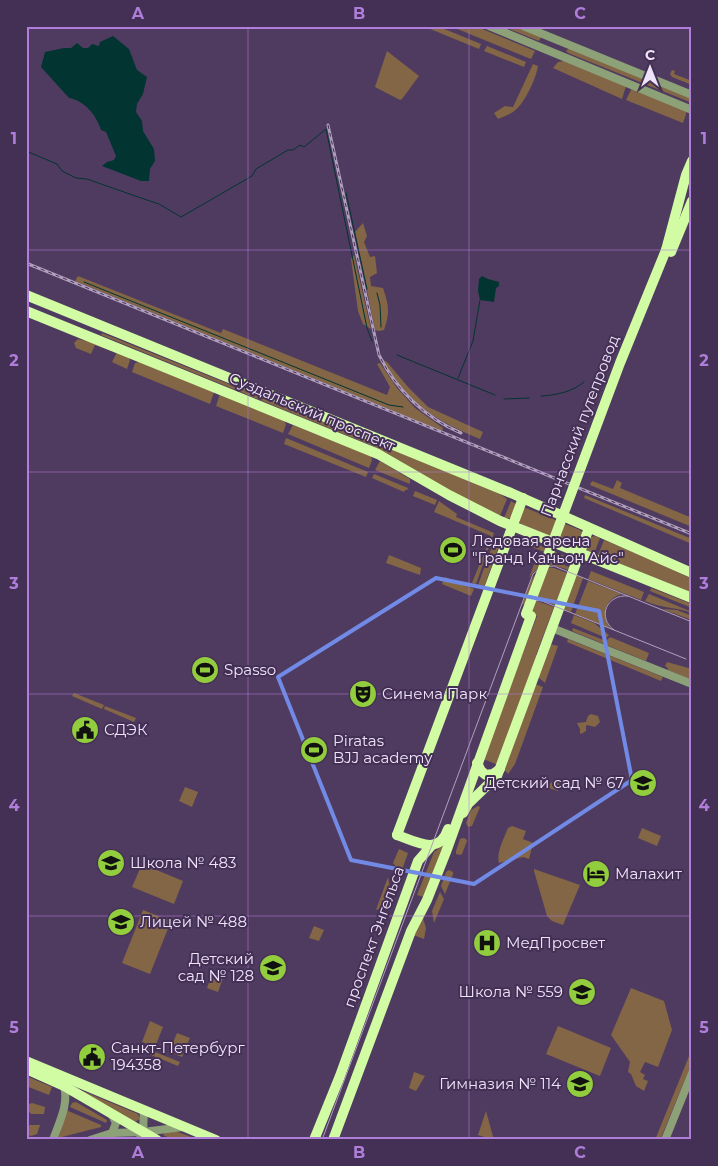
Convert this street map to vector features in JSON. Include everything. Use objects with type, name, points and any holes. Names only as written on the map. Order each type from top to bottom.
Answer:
[{"type":"main road","points":[[668,251],[686,175],[692,161]]},
{"type":"main road","points":[[668,251],[692,201]]},
{"type":"main road","name":"Парнасский путепровод","points":[[528,615],[620,363],[668,251]]},
{"type":"main road","name":"Суздальский проспект","points":[[26,295],[523,498],[692,573]]},
{"type":"main road","name":"Суздальский проспект","points":[[26,311],[378,454],[449,495],[512,527],[692,598]]},
{"type":"main road","points":[[397,835],[523,498]]},
{"type":"main road","points":[[452,836],[466,807],[495,779],[500,768],[589,528]]},
{"type":"main road","points":[[333,1140],[410,932],[427,900],[452,836],[528,615]]},
{"type":"main road","name":"проспект Энгельса","points":[[314,1140],[340,1076],[418,861],[432,845],[441,843],[446,835],[528,615]]},
{"type":"main road","points":[[477,762],[481,771],[486,775],[493,774],[500,768]]},
{"type":"main road","points":[[397,835],[423,845],[432,845]]},
{"type":"main road","points":[[397,835],[415,848],[418,861]]},
{"type":"main road","points":[[26,1061],[216,1140]]},
{"type":"main road","points":[[26,1069],[64,1086],[112,1115],[141,1136],[157,1140]]},
{"type":"street","points":[[489,26],[692,110]]},
{"type":"street","points":[[523,26],[692,95]]},
{"type":"street","points":[[552,628],[692,684]]},
{"type":"street","points":[[665,1140],[692,1073]]},
{"type":"street","points":[[52,1140],[66,1100],[64,1086]]},
{"type":"street","points":[[141,1136],[144,1110]]},
{"type":"street","points":[[112,1115],[116,1123],[112,1133]]},
{"type":"street","points":[[90,1140],[112,1133],[141,1136],[162,1130],[185,1127]]},
{"type":"street","points":[[161,1140],[160,1133],[162,1130]]},
{"type":"highlighted area","points":[[436,578],[599,611],[632,780],[474,884],[351,860],[278,677]]},
{"type":"shaded area","points":[[423,26],[437,26],[481,44],[479,49]]},
{"type":"shaded area","points":[[450,26],[475,26],[535,51],[531,59]]},
{"type":"shaded area","points":[[502,26],[513,26],[541,37],[539,41]]},
{"type":"shaded area","points":[[113,36],[129,49],[137,70],[147,77],[136,112],[142,121],[143,131],[154,149],[155,161],[150,169],[149,181],[141,181],[102,166],[114,160],[116,156],[106,132],[101,130],[96,119],[85,105],[69,98],[41,67],[45,52],[71,48],[77,43],[83,48],[88,48],[92,44],[99,46],[100,42]]},
{"type":"shaded area","points":[[487,46],[526,62],[524,67],[484,51]]},
{"type":"shaded area","points":[[569,48],[692,99],[692,103],[568,53],[566,51]]},
{"type":"shaded area","points":[[387,51],[419,76],[400,100],[375,87]]},
{"type":"shaded area","points":[[564,61],[626,86],[622,99],[553,68],[558,62]]},
{"type":"shaded area","points":[[533,64],[538,66],[537,71],[525,98],[517,109],[498,119],[494,113],[505,106],[513,107]]},
{"type":"shaded area","points":[[672,70],[675,71],[674,74],[692,81],[692,85],[672,77],[670,74]]},
{"type":"shaded area","points":[[632,88],[687,111],[683,123],[626,100]]},
{"type":"shaded area","points":[[363,223],[367,236],[364,242],[370,257],[375,256],[377,273],[370,277],[371,286],[383,288],[388,304],[388,314],[384,330],[379,331],[375,330],[355,232]]},
{"type":"shaded area","points":[[354,255],[371,329],[363,324],[358,311],[351,259]]},
{"type":"shaded area","points":[[78,276],[221,333],[223,329],[387,395],[390,387],[377,364],[380,363],[397,388],[415,408],[443,428],[442,431],[75,281]]},
{"type":"shaded area","points":[[482,276],[499,282],[494,302],[480,300],[478,291],[479,279]]},
{"type":"shaded area","points":[[102,333],[497,492],[507,499],[500,516],[444,488],[368,444],[101,335]]},
{"type":"shaded area","points":[[78,339],[95,343],[111,351],[95,345],[91,354],[76,348],[74,343]]},
{"type":"shaded area","points":[[117,352],[129,357],[127,369],[112,362]]},
{"type":"shaded area","points":[[383,360],[387,362],[428,407],[483,432],[480,439],[437,418],[411,399],[391,375]]},
{"type":"shaded area","points":[[139,362],[214,392],[210,404],[132,372],[135,363]]},
{"type":"shaded area","points":[[220,394],[284,420],[286,424],[283,433],[216,406]]},
{"type":"shaded area","points":[[293,425],[371,456],[372,460],[369,468],[288,434]]},
{"type":"shaded area","points":[[286,438],[368,472],[366,477],[284,444]]},
{"type":"shaded area","points":[[380,461],[410,479],[410,484],[375,470]]},
{"type":"shaded area","points":[[374,474],[408,488],[404,492],[372,478]]},
{"type":"shaded area","points":[[617,480],[622,483],[620,488],[692,518],[692,527],[590,485],[592,481],[613,489]]},
{"type":"shaded area","points":[[415,491],[437,500],[435,505],[413,496]]},
{"type":"shaded area","points":[[585,495],[692,539],[692,544],[584,498]]},
{"type":"shaded area","points":[[439,501],[457,514],[456,517],[494,533],[476,584],[472,583],[491,536],[434,512]]},
{"type":"shaded area","points":[[511,501],[516,504],[511,518],[504,518]]},
{"type":"shaded area","points":[[526,508],[580,530],[583,533],[578,546],[521,524],[519,521]]},
{"type":"shaded area","points":[[520,537],[567,557],[572,563],[514,540]]},
{"type":"shaded area","points":[[591,537],[600,538],[594,554],[586,549]]},
{"type":"shaded area","points":[[604,540],[692,579],[692,593],[598,555]]},
{"type":"shaded area","points":[[494,541],[500,543],[484,587],[481,589],[478,585]]},
{"type":"shaded area","points":[[538,554],[569,567],[568,570],[551,565],[542,566],[533,572],[529,578]]},
{"type":"shaded area","points":[[389,555],[421,568],[420,575],[386,563]]},
{"type":"shaded area","points":[[545,567],[567,573],[555,605],[538,600],[522,605],[533,578]]},
{"type":"shaded area","points":[[591,571],[644,592],[641,600],[588,579]]},
{"type":"shaded area","points":[[576,575],[583,578],[571,612],[563,609]]},
{"type":"shaded area","points":[[445,577],[474,589],[471,596],[442,584]]},
{"type":"shaded area","points":[[588,581],[622,594],[612,599],[606,607],[605,617],[610,628],[575,614]]},
{"type":"shaded area","points":[[651,588],[692,604],[692,608],[650,591]]},
{"type":"shaded area","points":[[649,594],[692,612],[692,613],[645,601]]},
{"type":"shaded area","points":[[537,601],[554,607],[498,765],[483,759],[537,616],[523,610]]},
{"type":"shaded area","points":[[662,609],[677,610],[692,616],[692,620]]},
{"type":"shaded area","points":[[574,615],[594,623],[609,635],[606,638],[571,623]]},
{"type":"shaded area","points":[[573,628],[606,641],[610,637],[649,653],[646,661],[572,631]]},
{"type":"shaded area","points":[[568,639],[663,677],[661,681],[567,642]]},
{"type":"shaded area","points":[[550,644],[558,646],[545,683],[538,677]]},
{"type":"shaded area","points":[[667,662],[692,669],[692,680],[668,670],[665,666]]},
{"type":"shaded area","points":[[535,684],[543,687],[515,764],[508,774],[504,769]]},
{"type":"shaded area","points":[[74,693],[104,705],[102,709],[72,696]]},
{"type":"shaded area","points":[[105,706],[136,718],[134,722],[104,709]]},
{"type":"shaded area","points":[[591,714],[598,716],[600,722],[595,727],[587,725],[586,731],[581,734],[577,723],[586,722]]},
{"type":"shaded area","points":[[556,779],[561,780],[558,791],[546,787]]},
{"type":"shaded area","points":[[185,787],[198,792],[192,807],[179,801]]},
{"type":"shaded area","points":[[478,806],[480,807],[472,826],[468,827],[466,823],[471,810]]},
{"type":"shaded area","points":[[512,826],[526,831],[523,839],[533,843],[529,859],[523,857],[499,863],[501,845],[508,828]]},
{"type":"shaded area","points":[[642,828],[661,836],[657,846],[638,838]]},
{"type":"shaded area","points":[[463,838],[467,841],[462,854],[456,854],[460,839]]},
{"type":"shaded area","points":[[445,844],[424,897],[417,895],[434,852]]},
{"type":"shaded area","points":[[399,849],[408,853],[402,870],[393,863]]},
{"type":"shaded area","points":[[142,864],[183,881],[174,904],[132,887]]},
{"type":"shaded area","points":[[534,869],[580,885],[563,925],[552,921],[547,916]]},
{"type":"shaded area","points":[[449,870],[453,874],[445,894],[441,886],[446,872]]},
{"type":"shaded area","points":[[388,877],[390,889],[386,907],[376,910]]},
{"type":"shaded area","points":[[440,892],[444,899],[434,923],[432,911]]},
{"type":"shaded area","points":[[143,910],[171,921],[150,974],[122,963]]},
{"type":"shaded area","points":[[423,918],[426,928],[424,939],[413,935]]},
{"type":"shaded area","points":[[314,926],[324,930],[319,941],[309,938]]},
{"type":"shaded area","points":[[212,974],[223,978],[218,992],[207,988]]},
{"type":"shaded area","points":[[631,988],[664,1001],[672,1030],[658,1067],[645,1062],[640,1072],[645,1075],[643,1079],[648,1081],[644,1091],[636,1086],[631,1074],[628,1072],[630,1062],[611,1035]]},
{"type":"shaded area","points":[[150,1021],[163,1027],[155,1047],[142,1042]]},
{"type":"shaded area","points":[[558,1026],[611,1048],[600,1076],[546,1054]]},
{"type":"shaded area","points":[[177,1033],[190,1038],[182,1057],[169,1052]]},
{"type":"shaded area","points":[[140,1046],[180,1062],[178,1066],[139,1050]]},
{"type":"shaded area","points":[[692,1049],[692,1063],[660,1140],[655,1140]]},
{"type":"shaded area","points":[[414,1072],[425,1076],[416,1091],[409,1088]]},
{"type":"shaded area","points":[[26,1076],[52,1087],[49,1095],[26,1086]]},
{"type":"shaded area","points":[[78,1089],[138,1114],[140,1119],[135,1122]]},
{"type":"shaded area","points":[[76,1102],[107,1120],[106,1123],[70,1107],[72,1103]]},
{"type":"shaded area","points":[[32,1103],[45,1107],[44,1114],[31,1114],[26,1105]]},
{"type":"shaded area","points":[[66,1110],[101,1125],[101,1127],[58,1138]]},
{"type":"shaded area","points":[[486,1111],[494,1140],[478,1135]]},
{"type":"shaded area","points":[[30,1125],[40,1125],[37,1134],[31,1136],[26,1134],[26,1129]]},
{"type":"shaded area","points":[[175,1131],[200,1140],[173,1140],[163,1135],[165,1132]]},
{"type":"waterway","points":[[26,151],[57,164],[62,171],[76,178],[87,179],[159,204],[181,217],[252,176],[256,169],[288,150],[293,150],[300,145],[304,147],[326,129],[367,328],[372,341]]},
{"type":"waterway","points":[[346,193],[367,289]]},
{"type":"waterway","points":[[84,282],[389,405],[403,407]]},
{"type":"waterway","points":[[377,293],[380,305],[381,327]]},
{"type":"waterway","points":[[458,378],[473,341],[480,300]]},
{"type":"waterway","points":[[397,355],[495,395]]},
{"type":"waterway","points":[[541,396],[564,392],[584,382]]},
{"type":"waterway","points":[[504,399],[529,398]]},
{"type":"tram line","points":[[322,1140],[533,574],[541,567],[554,566],[692,622]]},
{"type":"tram line","points":[[614,630],[606,619],[606,608],[614,599],[620,596],[628,596]]},
{"type":"tram line","points":[[522,613],[529,602],[542,601],[686,659]]},
{"type":"railway","points":[[328,125],[379,355],[394,380],[413,402],[435,419],[461,433]]},
{"type":"railway","points":[[26,263],[692,534]]},
{"type":"place","name":"Ледовая арена \"Гранд Каньон Айс\"","points":[[453,550]]},
{"type":"place","name":"Spasso","points":[[205,670]]},
{"type":"place","name":"Синема Парк","points":[[363,694]]},
{"type":"place","name":"СДЭК","points":[[85,730]]},
{"type":"place","name":"Piratas BJJ academy","points":[[314,750]]},
{"type":"place","name":"Детский сад № 67","points":[[643,783]]},
{"type":"place","name":"Школа № 483","points":[[111,863]]},
{"type":"place","name":"Малахит","points":[[596,874]]},
{"type":"place","name":"Лицей № 488","points":[[121,922]]},
{"type":"place","name":"МедПросвет","points":[[487,943]]},
{"type":"place","name":"Детский сад № 128","points":[[273,968]]},
{"type":"place","name":"Школа № 559","points":[[582,992]]},
{"type":"place","name":"Санкт-Петербург 194358","points":[[92,1057]]},
{"type":"place","name":"Гимназия № 114","points":[[580,1084]]}]
